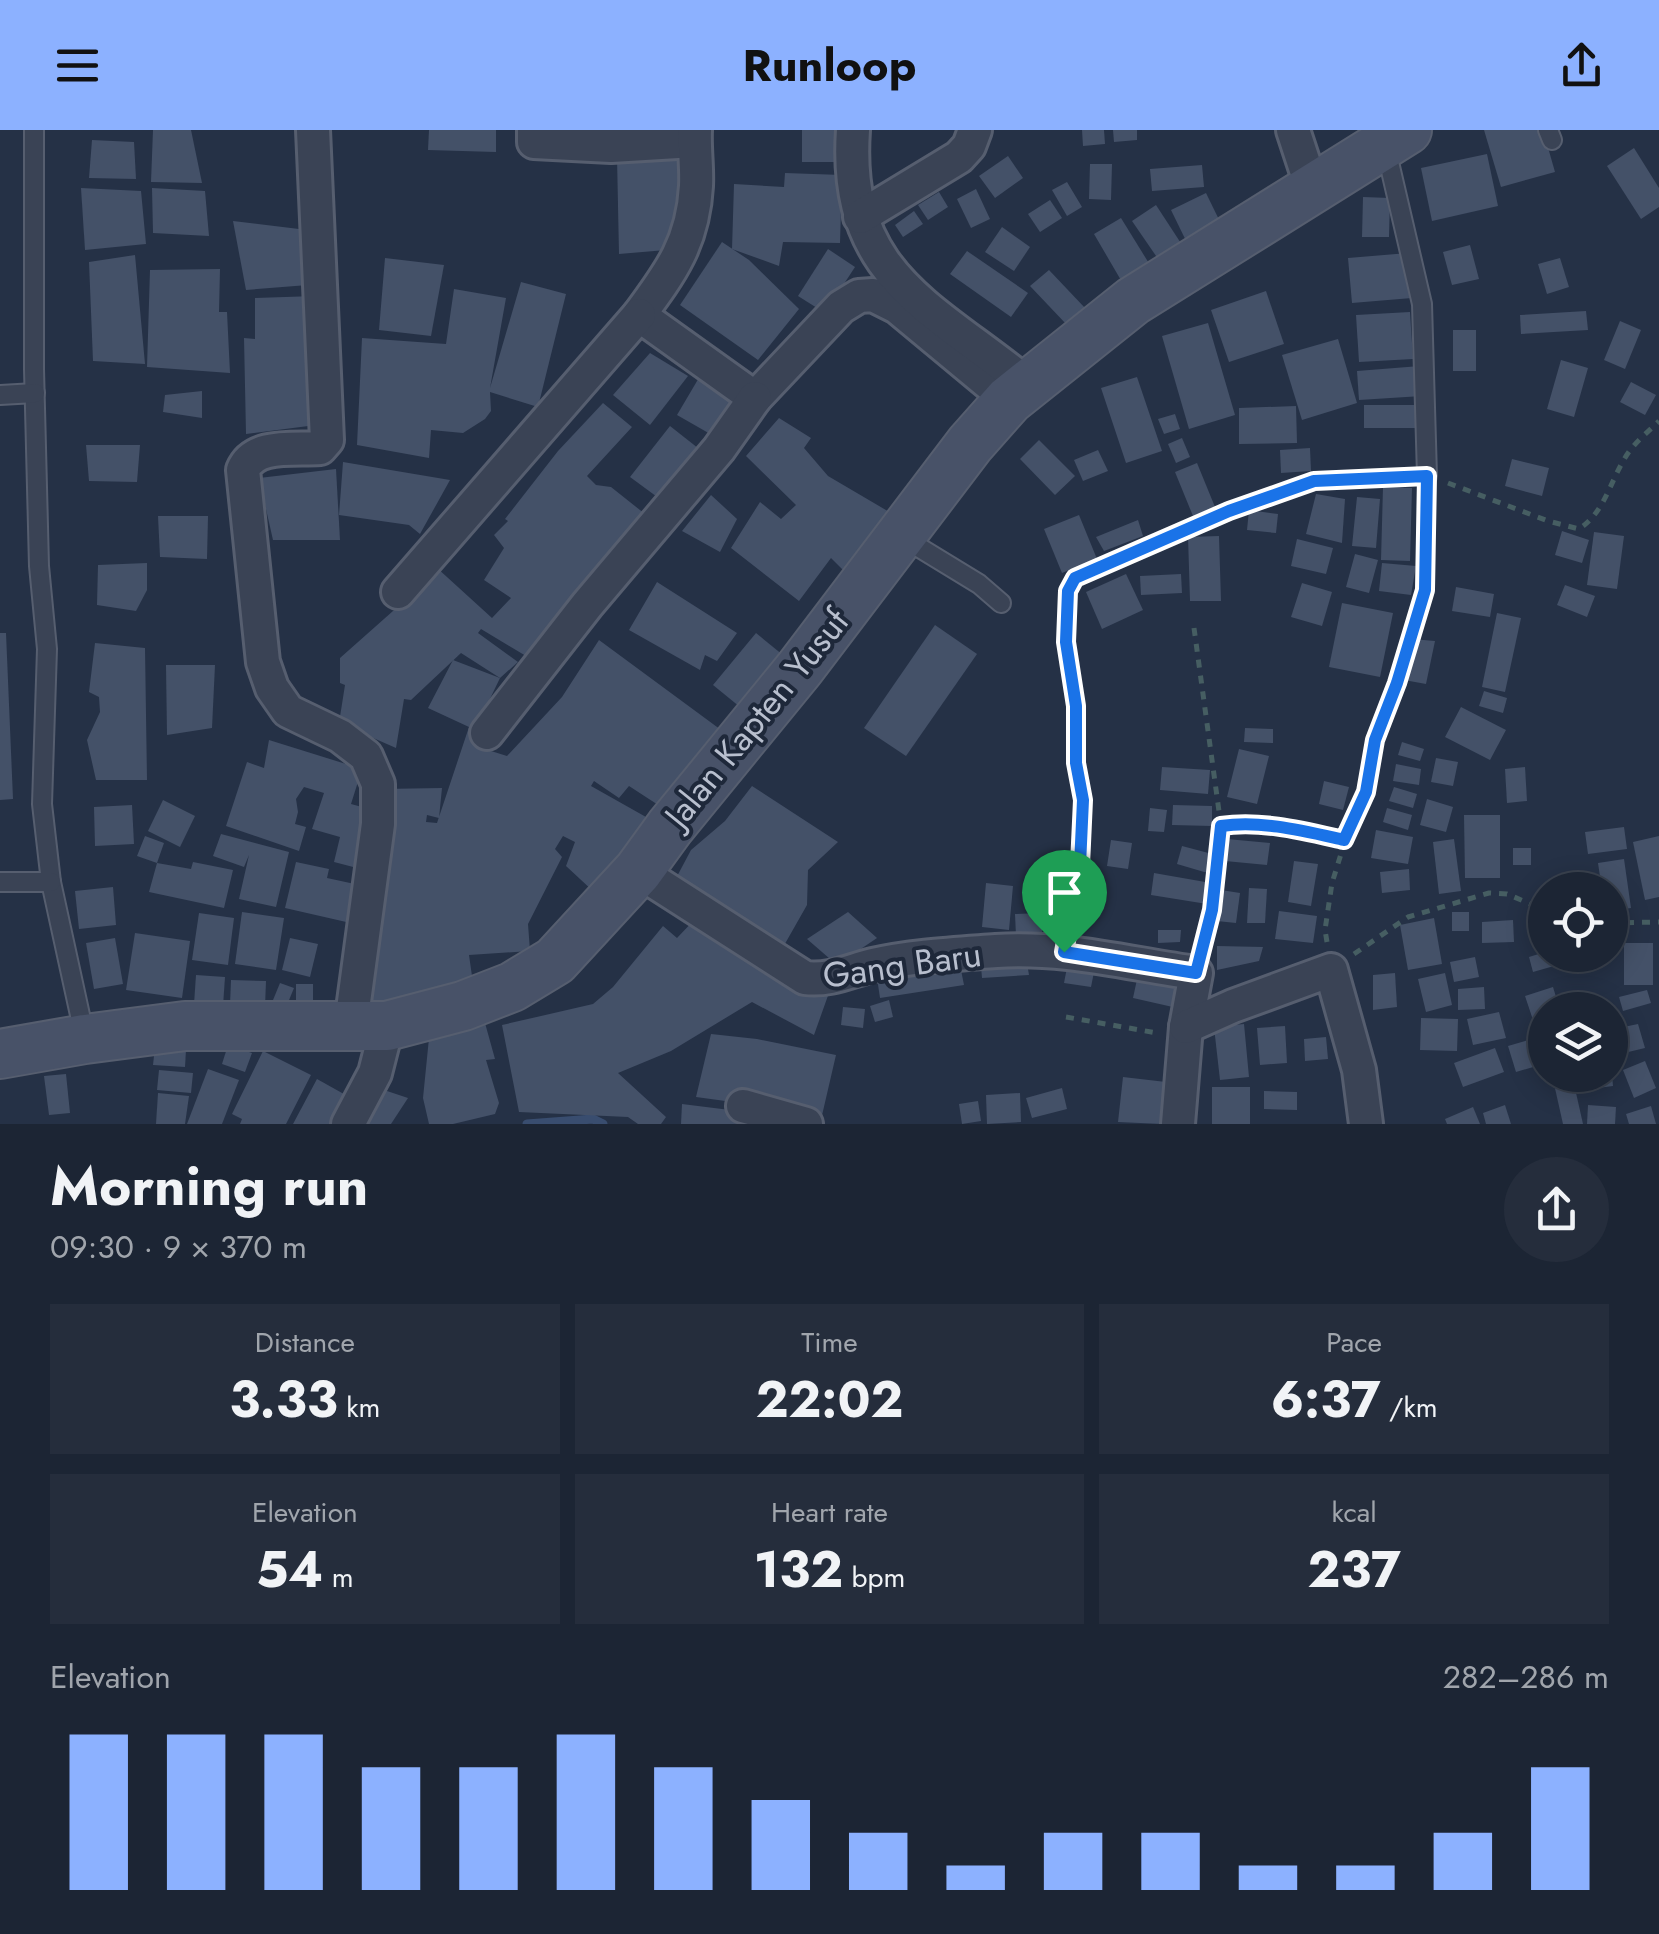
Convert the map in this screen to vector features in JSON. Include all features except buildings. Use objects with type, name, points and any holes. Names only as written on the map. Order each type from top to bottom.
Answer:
[{"type":"main road","name":"Jalan Kapten Yusuf","points":[[0,1054],[85,1038],[185,1026],[369,1025],[480,1000],[512,987],[556,961],[638,871],[800,668],[970,444],[1018,392],[1133,301],[1312,188],[1380,140]]},
{"type":"street","points":[[313,130],[327,440],[320,448],[256,452],[242,470],[253,542],[263,662],[272,688],[288,711],[340,736],[366,756],[378,784],[369,1025],[375,1073],[348,1124]]},
{"type":"street","points":[[398,592],[638,315],[686,244],[697,182],[695,136],[611,146],[534,142],[534,130]]},
{"type":"street","points":[[853,130],[860,217],[877,257],[903,289],[1018,392]]},
{"type":"street","points":[[860,217],[959,156],[969,146],[975,130]]},
{"type":"street","points":[[1293,130],[1312,188]]},
{"type":"street","points":[[487,733],[755,398],[841,308],[860,296],[873,294],[898,306],[1018,392]]},
{"type":"street","points":[[638,315],[755,398]]},
{"type":"street","name":"Gang Baru","points":[[638,871],[805,978],[822,980],[920,958],[1000,951],[1064,952],[1196,973]]},
{"type":"street","points":[[1187,1033],[1233,1006],[1331,970],[1359,1070],[1366,1124]]},
{"type":"street","points":[[1178,1124],[1196,973]]},
{"type":"street","points":[[743,1106],[806,1124]]},
{"type":"lane","points":[[34,130],[39,566],[48,649],[42,804],[51,882],[85,1038]]},
{"type":"lane","points":[[1380,140],[1422,304],[1427,476]]},
{"type":"lane","points":[[0,395],[36,394]]},
{"type":"lane","points":[[900,535],[979,584],[1001,603]]},
{"type":"lane","points":[[0,882],[51,882]]},
{"type":"path","points":[[1064,952],[1080,865],[1083,800],[1076,763],[1076,706],[1066,642],[1068,591],[1075,578],[1229,511],[1314,481],[1427,476],[1579,529],[1590,522],[1607,496],[1630,450],[1659,420]]},
{"type":"path","points":[[1427,476],[1425,590],[1375,740],[1366,792],[1344,840],[1332,883],[1326,930],[1331,970],[1408,916],[1489,893],[1507,894],[1528,903]]},
{"type":"path","points":[[1194,628],[1221,826],[1212,910],[1196,973]]},
{"type":"path","points":[[1221,826],[1238,823],[1292,828],[1344,840]]},
{"type":"path","points":[[1628,923],[1659,922]]},
{"type":"path","points":[[1066,1017],[1187,1033]]},
{"type":"waterway","points":[[527,1124],[593,1119],[603,1124]]},
{"type":"route","points":[[1427,476],[1425,590],[1375,740],[1366,792],[1344,840],[1292,828],[1238,823],[1221,826],[1212,910],[1196,973],[1064,952],[1080,865],[1083,800],[1076,763],[1076,706],[1066,642],[1068,591],[1075,578],[1229,511],[1314,481],[1427,476]]}]
